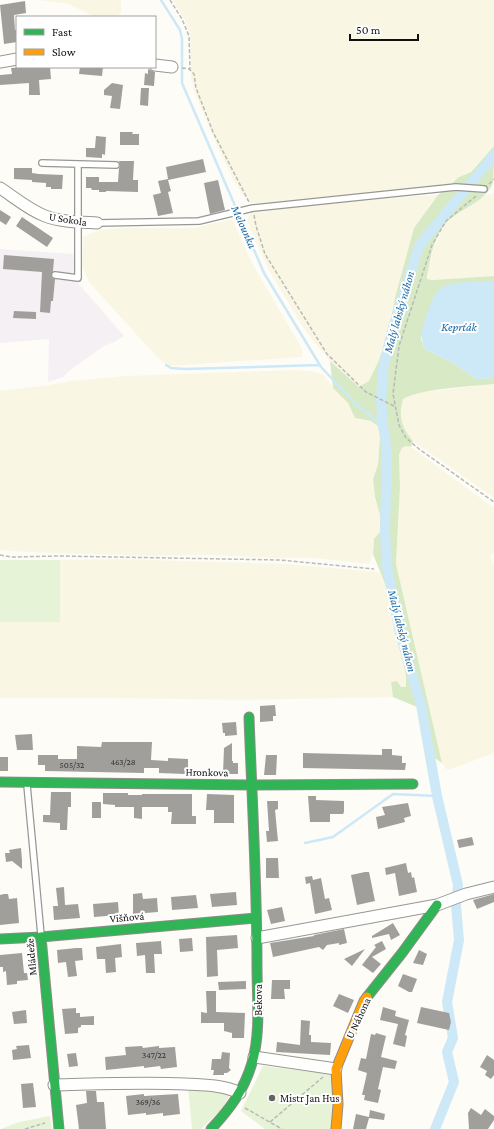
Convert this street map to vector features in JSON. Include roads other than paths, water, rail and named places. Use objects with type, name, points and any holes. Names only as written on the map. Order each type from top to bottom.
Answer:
[{"type":"street","points":[[0,62],[16,59]]},
{"type":"street","points":[[156,64],[172,66]]},
{"type":"street","name":"U Sokola","points":[[0,188],[43,215],[58,219],[96,223]]},
{"type":"street","name":"Bekova","points":[[211,1129],[218,1123],[235,1102],[240,1093],[254,1057],[258,1021],[257,938],[249,717]]},
{"type":"street","name":"Hronkova","points":[[0,782],[251,785],[413,784]]},
{"type":"street","points":[[257,938],[437,905],[461,896],[494,887]]},
{"type":"street","name":"U Náhona","points":[[335,1068],[364,1001],[437,905]]},
{"type":"street","name":"Višňová","points":[[0,939],[41,937],[256,918]]},
{"type":"street","name":"Mládeže","points":[[41,937],[59,1129]]},
{"type":"street","points":[[254,1057],[335,1068],[338,1104],[336,1129]]},
{"type":"street","points":[[54,1085],[146,1083],[178,1084],[218,1086],[232,1089],[240,1093]]},
{"type":"lane","points":[[42,163],[116,165]]},
{"type":"lane","points":[[55,275],[78,278],[78,164]]},
{"type":"lane","points":[[96,223],[199,222],[252,208],[456,187],[484,189]]},
{"type":"lane","name":"Mládeže","points":[[27,782],[41,937]]},
{"type":"water","name":"Keprťák","points":[[464,282],[494,282],[494,378],[477,379],[450,361],[425,349],[422,340],[422,332],[433,299],[438,291],[443,287]]},
{"type":"waterway","name":"Melounka","points":[[161,0],[180,30],[182,39],[182,83],[264,273],[321,367],[354,402],[383,426]]},
{"type":"waterway","name":"Malý labský náhon","points":[[435,1129],[454,1082],[447,1052],[453,1038],[447,1002],[459,940],[456,906],[458,885],[437,796],[421,705],[400,633],[387,567],[385,533],[387,449],[381,401],[383,369],[393,327],[419,246],[494,155]]},
{"type":"waterway","points":[[166,365],[171,368],[185,369],[320,365]]},
{"type":"waterway","points":[[305,843],[333,837],[393,794],[437,796]]},
{"type":"place","name":"Mistr Jan Hus","points":[[272,1098]]}]
